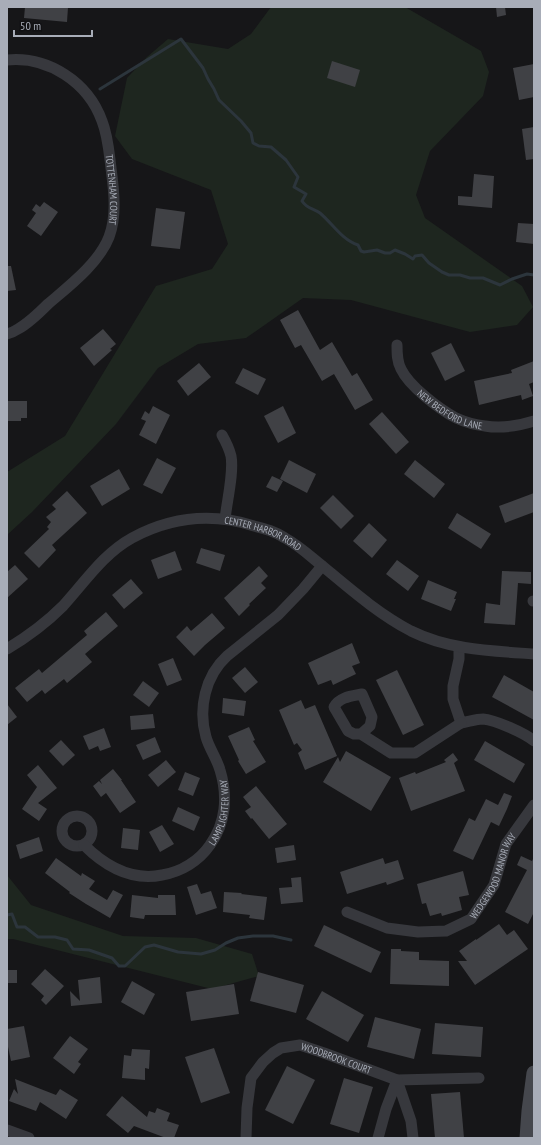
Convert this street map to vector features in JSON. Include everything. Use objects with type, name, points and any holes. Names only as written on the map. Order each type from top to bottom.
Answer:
[{"type":"main road","points":[[527,1138],[529,1105],[534,1072]]},
{"type":"street","name":"TOTTENHAM COURT","points":[[7,60],[29,61],[44,64],[61,72],[75,82],[88,95],[96,107],[106,135],[114,206],[109,237],[104,248],[95,260],[28,323],[18,330],[7,334]]},
{"type":"street","name":"NEW BEDFORD LANE","points":[[397,345],[397,357],[400,368],[406,378],[433,402],[456,418],[486,427],[519,425],[534,421]]},
{"type":"street","points":[[222,435],[231,455],[232,466],[225,519]]},
{"type":"street","name":"CENTER HARBOR ROAD","points":[[7,649],[43,624],[63,606],[102,561],[131,538],[165,524],[185,519],[205,518],[225,519],[268,529],[286,538],[373,607],[393,621],[424,637],[444,644],[469,649],[534,654]]},
{"type":"street","name":"LAMPLIGHTER WAY","points":[[84,845],[102,861],[118,870],[143,876],[170,874],[195,861],[206,851],[218,831],[223,819],[225,806],[225,793],[220,770],[206,739],[203,726],[202,712],[212,673],[219,663],[278,615],[303,589],[322,566]]},
{"type":"street","points":[[459,647],[459,659],[453,686],[453,699],[461,723]]},
{"type":"street","points":[[361,734],[391,753],[415,753],[461,723],[483,719],[507,726],[528,736],[534,741]]},
{"type":"street","name":"WEDGEWOOD MANOR WAY","points":[[347,912],[387,928],[418,932],[446,931],[471,919],[494,885],[506,844],[534,805]]},
{"type":"street","name":"WOODBROOK COURT","points":[[246,1138],[247,1108],[251,1078],[263,1062],[281,1048],[300,1046],[324,1053],[398,1080],[480,1078]]},
{"type":"street","points":[[378,1138],[386,1109],[398,1080]]},
{"type":"street","points":[[398,1080],[410,1121],[413,1138]]},
{"type":"street","points":[[7,1130],[29,1138]]},
{"type":"shaded area","points":[[271,7],[405,7],[481,51],[489,72],[483,96],[430,151],[416,195],[425,218],[522,286],[533,307],[517,325],[470,332],[351,300],[303,298],[246,338],[198,344],[158,368],[116,424],[32,512],[7,535],[7,472],[65,436],[156,286],[212,269],[228,244],[211,190],[132,159],[115,136],[127,78],[147,57],[168,39],[228,49],[251,34]]},
{"type":"shaded area","points":[[7,875],[31,905],[123,936],[196,938],[252,954],[259,976],[212,989],[13,939],[7,939]]},
{"type":"building","points":[[25,7],[68,7],[67,22],[24,18]]},
{"type":"building","points":[[496,7],[505,7],[506,15],[497,17]]},
{"type":"building","points":[[332,61],[360,70],[355,87],[327,78]]},
{"type":"building","points":[[534,64],[534,97],[519,100],[513,68]]},
{"type":"building","points":[[534,127],[534,159],[526,160],[522,129]]},
{"type":"building","points":[[474,174],[494,176],[492,208],[458,205],[458,196],[472,197]]},
{"type":"building","points":[[44,202],[58,212],[41,236],[27,226],[36,213],[32,210],[36,204],[40,207]]},
{"type":"building","points":[[156,208],[185,212],[180,249],[151,246]]},
{"type":"building","points":[[518,223],[534,224],[534,244],[516,242]]},
{"type":"building","points":[[7,266],[11,266],[16,290],[7,291]]},
{"type":"building","points":[[298,310],[320,350],[332,342],[352,376],[357,373],[373,400],[355,410],[334,374],[322,381],[301,345],[295,348],[280,320]]},
{"type":"building","points":[[103,329],[116,344],[110,349],[112,350],[94,366],[80,348]]},
{"type":"building","points":[[451,343],[465,371],[445,381],[431,353]]},
{"type":"building","points":[[534,361],[534,382],[529,384],[533,396],[522,400],[521,395],[479,405],[474,381],[512,373],[511,370]]},
{"type":"building","points":[[199,363],[211,377],[188,396],[177,381]]},
{"type":"building","points":[[243,368],[266,379],[258,395],[235,383]]},
{"type":"building","points":[[7,401],[27,401],[27,418],[21,418],[21,421],[7,421]]},
{"type":"building","points":[[153,406],[170,415],[156,444],[139,435],[146,421],[141,419],[145,411],[149,414]]},
{"type":"building","points":[[283,406],[296,433],[278,443],[264,416]]},
{"type":"building","points":[[382,412],[409,442],[396,454],[369,424]]},
{"type":"building","points":[[157,458],[176,468],[162,494],[143,485]]},
{"type":"building","points":[[289,460],[316,474],[307,493],[280,479]]},
{"type":"building","points":[[415,460],[445,484],[434,498],[404,474]]},
{"type":"building","points":[[119,469],[130,489],[102,506],[90,486]]},
{"type":"building","points":[[272,476],[283,481],[277,492],[266,487]]},
{"type":"building","points":[[67,491],[87,513],[52,545],[56,550],[39,568],[24,553],[49,529],[47,527],[51,522],[46,517],[56,509],[52,505]]},
{"type":"building","points":[[534,493],[534,512],[505,523],[499,506]]},
{"type":"building","points":[[333,495],[354,516],[341,529],[320,508]]},
{"type":"building","points":[[457,513],[491,534],[481,549],[448,528]]},
{"type":"building","points":[[369,523],[387,540],[372,558],[353,541]]},
{"type":"building","points":[[201,548],[225,555],[220,571],[196,563]]},
{"type":"building","points":[[175,551],[182,570],[158,579],[151,560]]},
{"type":"building","points":[[397,560],[419,576],[408,591],[386,574]]},
{"type":"building","points":[[15,565],[28,579],[7,598],[7,572]]},
{"type":"building","points":[[259,566],[268,576],[261,583],[266,588],[239,616],[224,598]]},
{"type":"building","points":[[502,571],[531,572],[531,584],[518,583],[515,625],[484,623],[486,603],[500,605]]},
{"type":"building","points":[[131,579],[143,593],[124,609],[112,595]]},
{"type":"building","points":[[428,580],[457,592],[451,611],[421,599]]},
{"type":"building","points":[[106,612],[118,626],[85,654],[92,662],[67,683],[64,679],[45,694],[42,690],[27,702],[15,688],[39,669],[42,673],[87,635],[84,631]]},
{"type":"building","points":[[212,613],[225,628],[194,656],[176,637],[187,626],[191,631]]},
{"type":"building","points":[[352,643],[360,663],[352,666],[356,674],[333,685],[331,680],[318,685],[308,663]]},
{"type":"building","points":[[173,658],[182,680],[167,686],[158,664]]},
{"type":"building","points":[[245,667],[258,682],[245,693],[232,678]]},
{"type":"building","points":[[397,670],[424,725],[403,735],[376,680]]},
{"type":"building","points":[[504,675],[534,692],[534,720],[492,697]]},
{"type":"building","points":[[143,681],[159,693],[149,707],[133,695]]},
{"type":"building","points":[[223,698],[246,701],[244,716],[222,713]]},
{"type":"building","points":[[301,700],[305,709],[315,705],[337,756],[305,770],[298,753],[302,750],[297,743],[294,745],[279,710]]},
{"type":"building","points":[[7,704],[17,717],[7,725]]},
{"type":"building","points":[[153,714],[155,728],[131,730],[130,716]]},
{"type":"building","points":[[249,727],[255,740],[253,741],[266,762],[246,774],[238,761],[239,760],[228,736]]},
{"type":"building","points":[[104,728],[111,747],[100,751],[98,746],[89,750],[83,736]]},
{"type":"building","points":[[155,737],[161,752],[143,760],[136,745]]},
{"type":"building","points":[[61,740],[75,755],[63,766],[49,751]]},
{"type":"building","points":[[485,741],[525,764],[514,783],[474,760]]},
{"type":"building","points":[[346,751],[391,777],[371,811],[323,782],[338,757],[340,762]]},
{"type":"building","points":[[453,753],[458,760],[454,763],[465,791],[411,811],[399,778],[415,772],[416,774],[446,762],[444,760]]},
{"type":"building","points":[[166,760],[176,772],[158,787],[148,775]]},
{"type":"building","points":[[38,765],[57,788],[38,803],[47,809],[39,821],[22,809],[37,787],[27,775]]},
{"type":"building","points":[[113,769],[136,802],[120,813],[106,793],[101,797],[93,786],[99,781],[102,784],[100,780]]},
{"type":"building","points":[[185,772],[200,778],[193,796],[178,790]]},
{"type":"building","points":[[256,786],[287,824],[269,839],[245,811],[251,807],[243,797]]},
{"type":"building","points":[[504,793],[512,796],[507,809],[499,826],[491,822],[473,860],[453,851],[469,818],[475,821],[486,799],[498,805]]},
{"type":"building","points":[[178,807],[200,817],[194,831],[172,821]]},
{"type":"building","points":[[162,825],[174,844],[160,852],[149,832]]},
{"type":"building","points":[[123,828],[140,830],[138,850],[121,848]]},
{"type":"building","points":[[39,837],[43,851],[20,859],[16,845]]},
{"type":"building","points":[[294,845],[296,860],[277,863],[275,848]]},
{"type":"building","points":[[521,856],[532,861],[534,857],[534,912],[528,924],[505,912],[527,870],[517,865]]},
{"type":"building","points":[[56,858],[81,876],[82,873],[95,881],[89,889],[107,900],[113,890],[123,895],[110,918],[69,893],[70,892],[45,873]]},
{"type":"building","points":[[383,858],[385,864],[398,860],[404,879],[387,885],[386,882],[347,894],[340,872]]},
{"type":"building","points":[[463,871],[469,895],[459,897],[462,910],[442,916],[441,913],[430,916],[426,903],[422,904],[417,884]]},
{"type":"building","points":[[301,877],[303,902],[281,904],[279,888],[292,887],[291,878]]},
{"type":"building","points":[[197,884],[201,894],[211,891],[217,908],[196,915],[187,887]]},
{"type":"building","points":[[224,892],[267,897],[264,920],[249,918],[250,915],[223,912]]},
{"type":"building","points":[[132,895],[158,898],[158,895],[175,895],[176,915],[145,915],[144,919],[130,917]]},
{"type":"building","points":[[499,924],[507,935],[514,930],[528,949],[475,985],[458,961],[467,961],[459,951]]},
{"type":"building","points":[[324,925],[381,952],[371,973],[314,946]]},
{"type":"building","points":[[391,949],[419,952],[419,960],[449,961],[449,986],[390,984]]},
{"type":"building","points":[[45,969],[64,986],[46,1005],[41,1000],[44,996],[31,984]]},
{"type":"building","points":[[7,970],[17,970],[17,983],[7,983]]},
{"type":"building","points":[[258,972],[304,985],[296,1013],[250,1001]]},
{"type":"building","points":[[100,977],[102,1003],[71,1006],[70,991],[80,1001],[78,980]]},
{"type":"building","points":[[132,981],[155,994],[144,1015],[121,1002]]},
{"type":"building","points":[[234,984],[239,1014],[191,1021],[186,992]]},
{"type":"building","points":[[322,991],[364,1015],[348,1042],[306,1019]]},
{"type":"building","points":[[375,1017],[421,1029],[414,1059],[367,1047]]},
{"type":"building","points":[[435,1023],[483,1027],[481,1057],[432,1054]]},
{"type":"building","points":[[24,1026],[30,1057],[11,1061],[7,1042],[7,1029]]},
{"type":"building","points":[[70,1036],[88,1049],[78,1062],[81,1064],[74,1074],[53,1058]]},
{"type":"building","points":[[214,1048],[230,1093],[201,1103],[185,1057]]},
{"type":"building","points":[[132,1049],[150,1050],[149,1069],[145,1068],[145,1080],[122,1078],[124,1055],[131,1056]]},
{"type":"building","points":[[287,1066],[315,1080],[293,1124],[265,1110]]},
{"type":"building","points":[[344,1078],[373,1087],[359,1133],[330,1124]]},
{"type":"building","points":[[15,1079],[56,1095],[60,1089],[78,1100],[66,1119],[40,1102],[36,1111],[9,1101],[14,1089],[18,1094]]},
{"type":"building","points":[[460,1092],[464,1138],[435,1138],[431,1094]]},
{"type":"building","points":[[122,1096],[147,1117],[149,1111],[155,1113],[157,1108],[170,1113],[167,1121],[179,1125],[174,1138],[166,1138],[134,1126],[128,1133],[106,1115]]},
{"type":"waterway","points":[[100,89],[181,39],[203,68],[219,100],[251,133],[253,143],[259,146],[271,147],[286,160],[298,177],[294,187],[306,194],[302,201],[304,204],[320,213],[342,235],[352,243],[358,245],[361,251],[377,250],[390,253],[395,250],[413,259],[415,256],[422,255],[429,263],[449,275],[483,278],[500,285],[527,274],[534,275]]},
{"type":"waterway","points":[[7,915],[12,914],[17,927],[25,927],[38,937],[55,937],[67,940],[73,949],[89,950],[112,958],[119,966],[125,966],[145,947],[154,945],[178,952],[201,954],[215,950],[238,938],[273,936],[291,940]]}]
